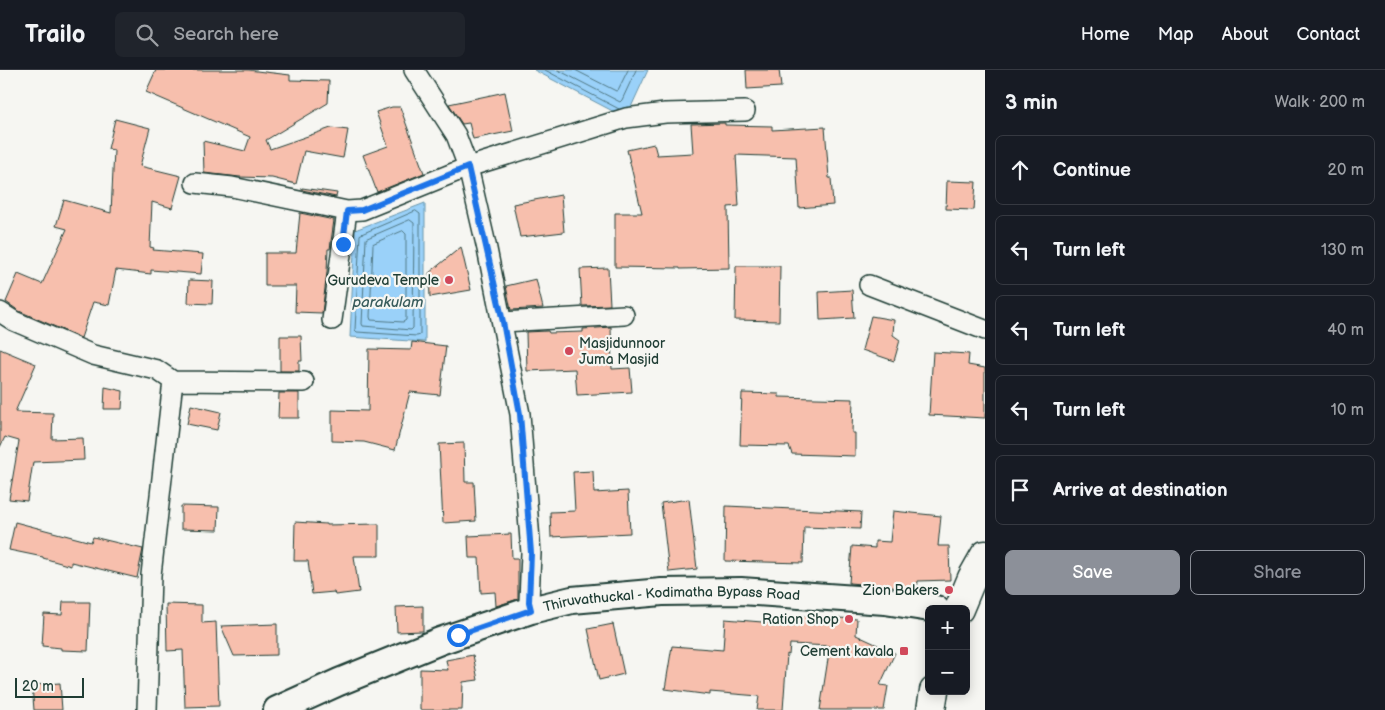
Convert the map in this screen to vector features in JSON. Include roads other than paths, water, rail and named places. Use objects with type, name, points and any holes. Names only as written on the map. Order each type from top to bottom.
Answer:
[{"type":"highway","points":[[961,605],[972,578],[985,555]]},
{"type":"highway","points":[[930,710],[933,695]]},
{"type":"main road","name":"Thiruvathuckal - Kodimatha Bypass Road","points":[[277,710],[339,682],[440,641],[531,610],[572,600],[662,592],[741,591],[885,601],[925,607]]},
{"type":"street","points":[[414,70],[456,135],[468,167],[503,322],[520,414],[524,455],[531,553],[529,602],[531,610]]},
{"type":"street","points":[[195,183],[232,187],[347,211],[362,210],[468,167],[626,118],[665,114],[745,111]]},
{"type":"street","points":[[332,320],[347,211]]},
{"type":"street","points":[[869,286],[985,330]]},
{"type":"street","points":[[0,312],[14,321],[93,355],[158,370],[173,381],[304,382]]},
{"type":"street","points":[[503,322],[624,315]]},
{"type":"street","points":[[147,710],[151,575],[173,381]]},
{"type":"water","points":[[534,70],[648,70],[626,118]]},
{"type":"water","name":"parakulam","points":[[425,203],[425,342],[350,337],[355,230]]},
{"type":"place","name":"Gurudeva Temple","points":[[449,280]]},
{"type":"place","name":"Masjidunnoor Juma Masjid","points":[[569,351]]},
{"type":"place","name":"Zion Bakers","points":[[949,590]]},
{"type":"place","name":"Ration Shop","points":[[849,619]]},
{"type":"place","name":"Cement kavala","points":[[904,651]]}]
